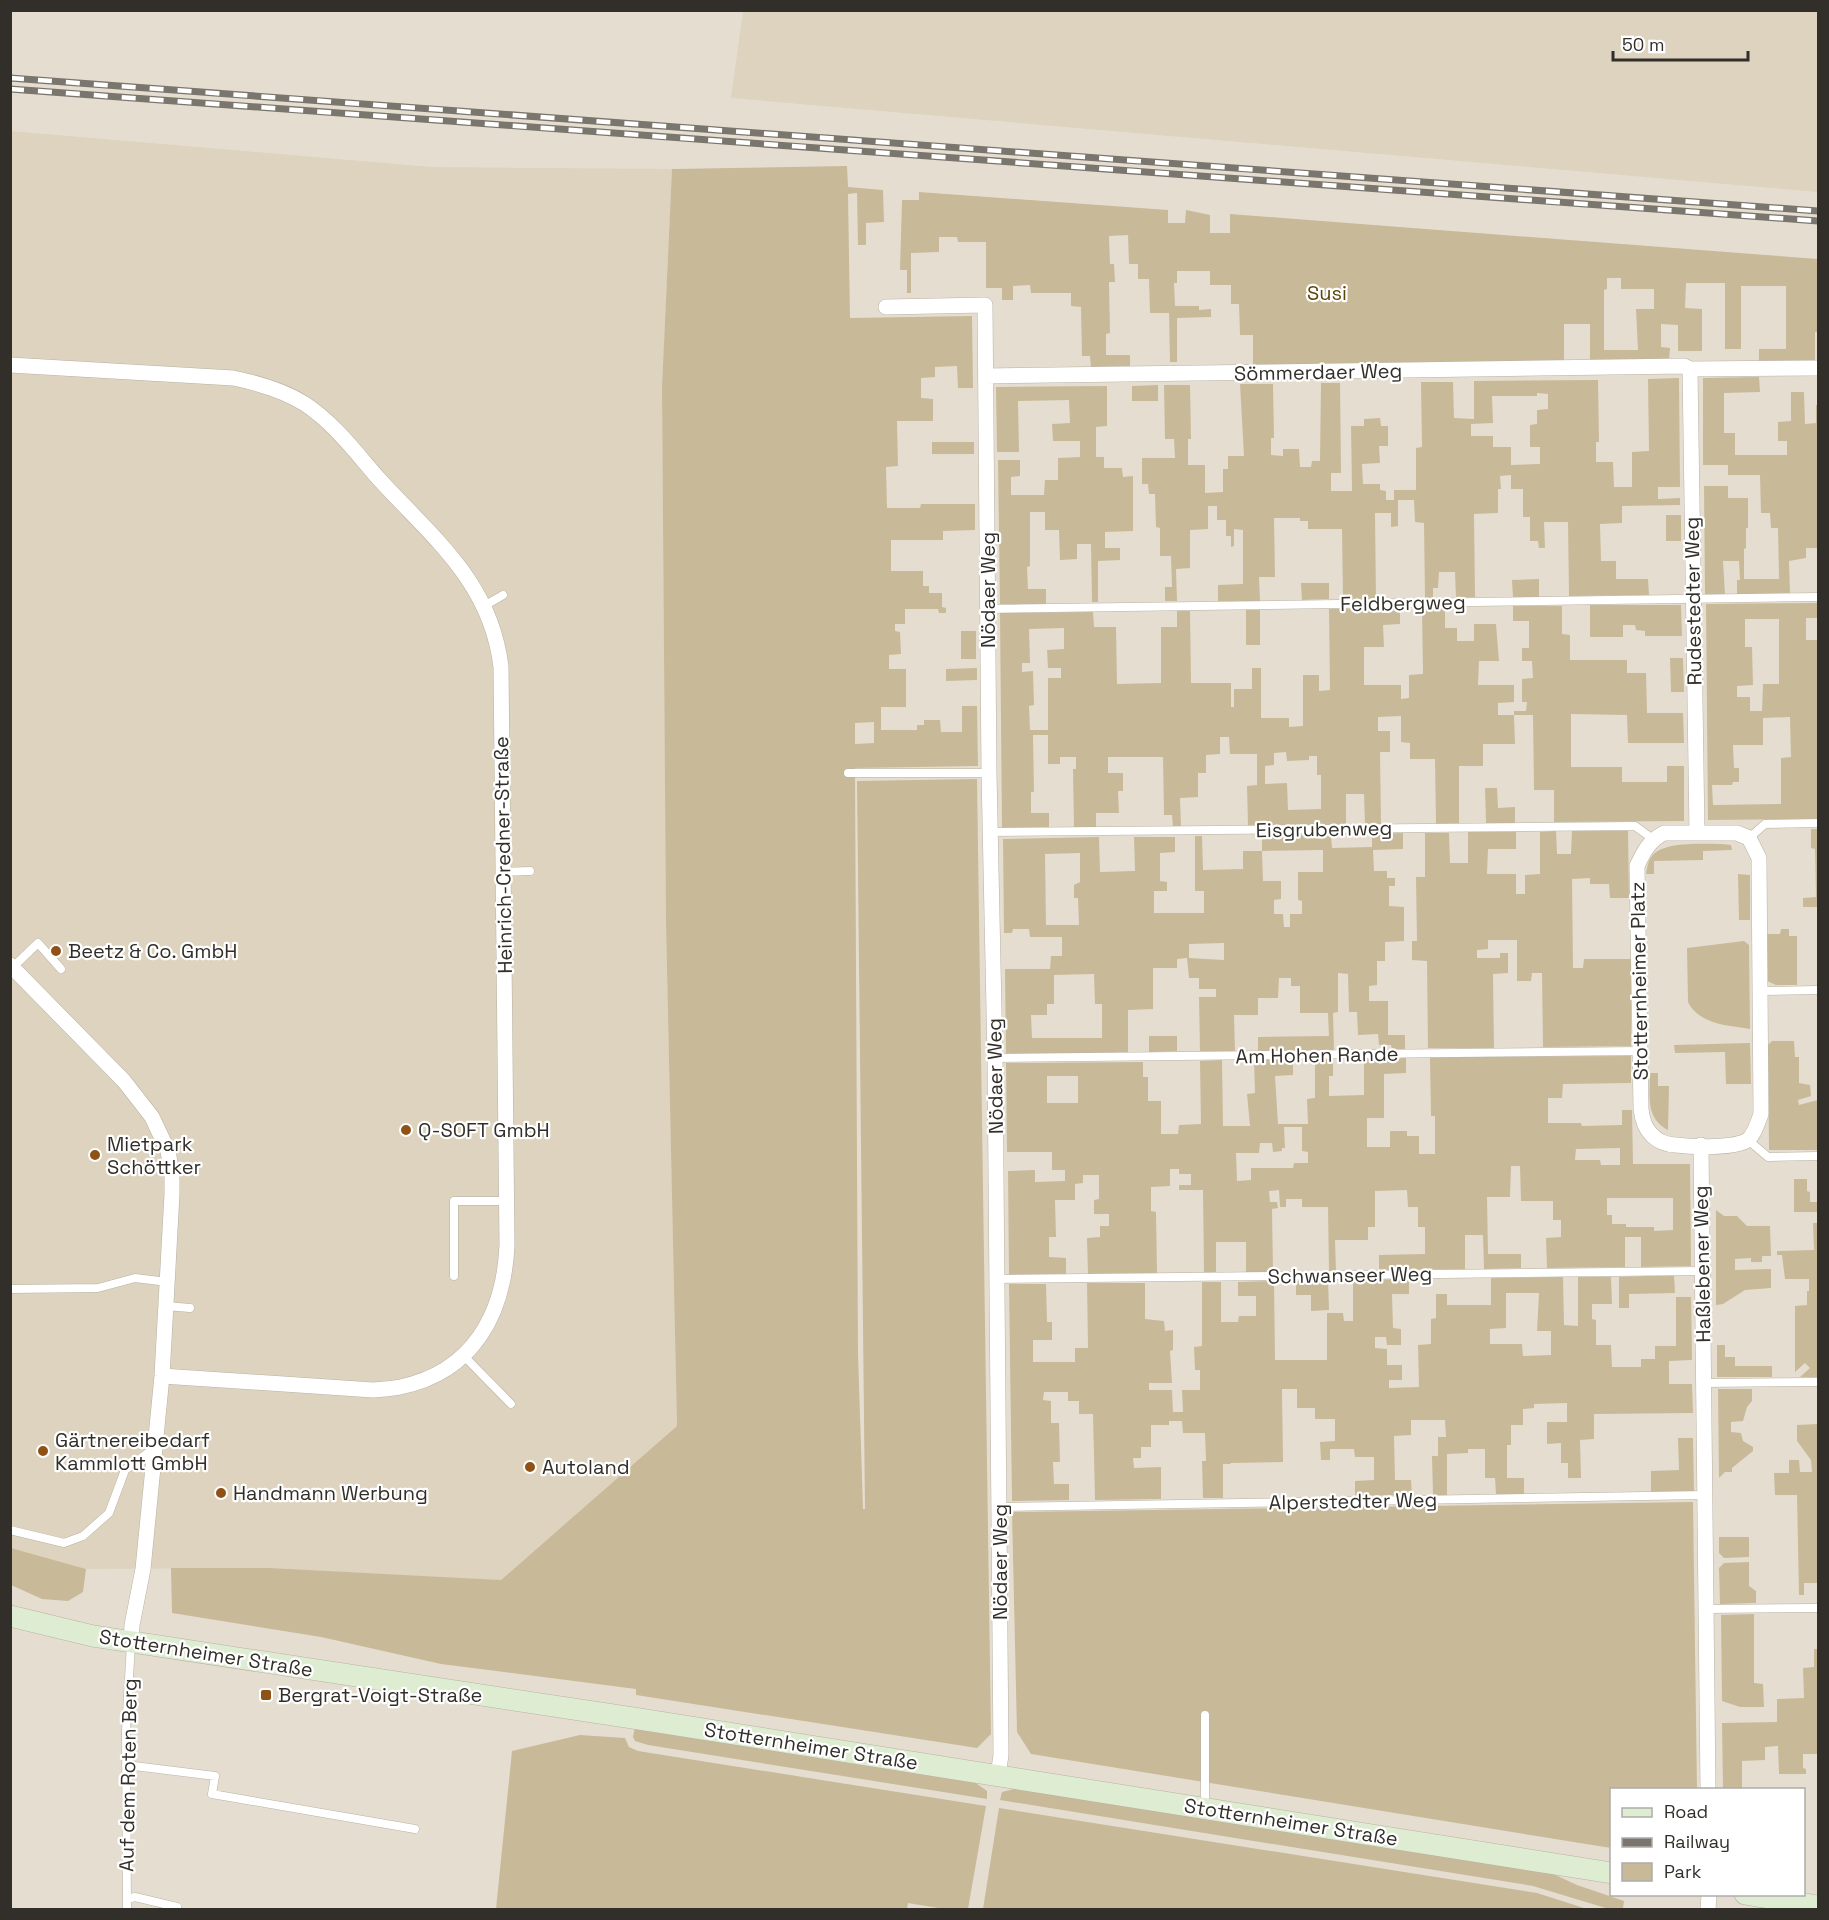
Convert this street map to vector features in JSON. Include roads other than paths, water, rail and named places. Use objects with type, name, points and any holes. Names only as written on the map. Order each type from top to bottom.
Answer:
[{"type":"main road","name":"Stotternheimer Straße","points":[[10,1616],[87,1635],[998,1775],[1610,1873]]},
{"type":"main road","points":[[1757,1896],[1818,1906]]},
{"type":"street","points":[[886,307],[985,305],[986,376]]},
{"type":"street","name":"Heinrich-Credner-Straße","points":[[10,365],[233,378],[267,385],[306,404],[333,428],[453,556],[484,606],[498,644],[501,667],[508,1201],[506,1270],[500,1298],[488,1326],[450,1366],[427,1379],[400,1387],[373,1390],[162,1376]]},
{"type":"street","name":"Sömmerdaer Weg","points":[[986,376],[1684,366],[1690,369],[1818,369]]},
{"type":"street","name":"Rudestedter Weg","points":[[1690,369],[1697,833]]},
{"type":"street","name":"Nödaer Weg","points":[[986,376],[989,773],[1000,1507],[1001,1755],[998,1775]]},
{"type":"street","points":[[1653,839],[1664,833],[1737,832],[1749,838],[1759,858],[1761,1114],[1748,1140]]},
{"type":"street","name":"Stotternheimer Platz","points":[[1653,839],[1644,849],[1637,866],[1641,1109],[1644,1124],[1651,1135],[1661,1142],[1675,1145],[1729,1145],[1748,1140]]},
{"type":"street","points":[[11,967],[124,1081],[152,1117],[168,1150],[172,1174],[162,1376],[143,1569],[131,1641]]},
{"type":"street","name":"Haßlebener Weg","points":[[1701,1145],[1708,1788]]},
{"type":"lane","points":[[484,606],[503,595]]},
{"type":"lane","name":"Feldbergweg","points":[[988,609],[1818,597]]},
{"type":"lane","points":[[848,773],[989,773]]},
{"type":"lane","points":[[1749,838],[1765,824],[1818,823]]},
{"type":"lane","name":"Eisgrubenweg","points":[[991,832],[1635,826],[1653,839]]},
{"type":"lane","points":[[504,872],[530,871]]},
{"type":"lane","points":[[11,967],[38,942],[61,969]]},
{"type":"lane","points":[[1760,991],[1818,990]]},
{"type":"lane","name":"Am Hohen Rande","points":[[995,1058],[1640,1051]]},
{"type":"lane","points":[[1748,1140],[1768,1157],[1818,1156]]},
{"type":"lane","points":[[454,1276],[454,1201],[508,1201]]},
{"type":"lane","name":"Schwanseer Weg","points":[[997,1279],[1702,1271]]},
{"type":"lane","points":[[10,1289],[98,1288],[135,1278],[168,1282]]},
{"type":"lane","points":[[166,1306],[190,1308]]},
{"type":"lane","points":[[462,1354],[511,1404]]},
{"type":"lane","points":[[1704,1383],[1818,1382]]},
{"type":"lane","points":[[10,1530],[64,1542],[82,1536],[109,1513],[125,1470],[155,1448]]},
{"type":"lane","name":"Alperstedter Weg","points":[[1000,1507],[1706,1495]]},
{"type":"lane","points":[[1706,1609],[1818,1608]]},
{"type":"lane","name":"Auf dem Roten Berg","points":[[127,1910],[126,1731],[131,1641]]},
{"type":"lane","points":[[1205,1715],[1205,1808]]},
{"type":"lane","points":[[126,1765],[215,1776],[212,1794],[415,1829]]},
{"type":"lane","points":[[127,1899],[135,1897],[177,1907],[176,1910]]},
{"type":"railway","points":[[10,78],[1818,211]]},
{"type":"railway","points":[[10,89],[1818,221]]},
{"type":"place","name":"Beetz & Co. GmbH","points":[[56,951]]},
{"type":"place","name":"Q-SOFT GmbH","points":[[406,1130]]},
{"type":"place","name":"Mietpark Schöttker","points":[[95,1155]]},
{"type":"place","name":"Gärtnereibedarf Kammlott GmbH","points":[[43,1451]]},
{"type":"place","name":"Autoland","points":[[530,1467]]},
{"type":"place","name":"Handmann Werbung","points":[[221,1493]]},
{"type":"place","name":"Bergrat-Voigt-Straße","points":[[266,1695]]},
{"type":"park label","name":"Susi","points":[[1327,293]]}]
